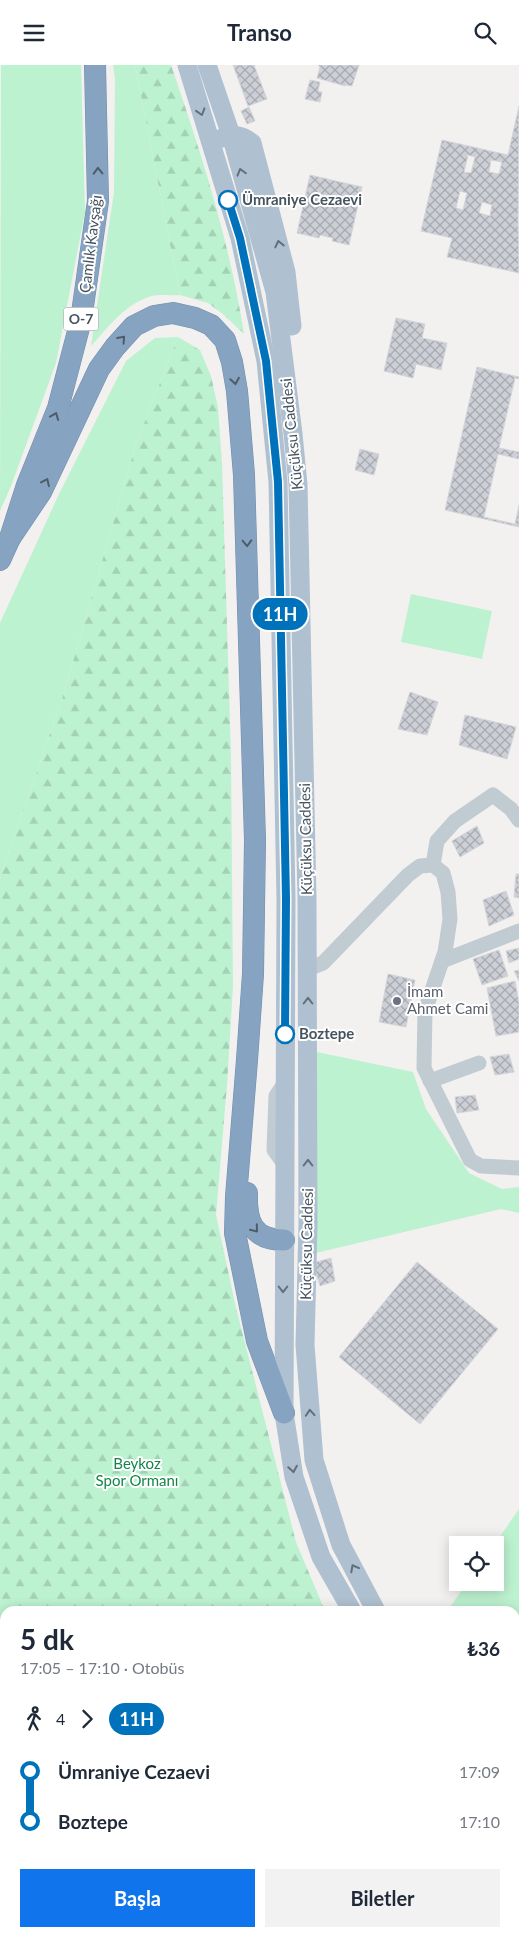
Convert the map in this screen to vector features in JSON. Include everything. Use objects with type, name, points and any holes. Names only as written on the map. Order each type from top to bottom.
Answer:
[{"type":"highway","name":"Çamlık Kavşağı","points":[[0,560],[10,538],[27,485],[58,408],[80,320],[98,201],[95,65]]},
{"type":"highway","points":[[10,538],[41,492],[99,369],[134,326],[154,316],[173,313],[195,318],[211,325],[225,340],[232,362],[237,391],[244,475],[255,840],[252,974],[235,1233],[257,1341],[284,1413]]},
{"type":"highway","points":[[247,1060],[246,1203],[250,1223],[257,1233],[270,1241],[284,1240]]},
{"type":"main road","name":"Küçüksu Caddesi","points":[[187,65],[240,238],[266,361],[278,482],[286,899],[284,1413],[294,1477],[321,1557],[350,1606]]},
{"type":"main road","name":"Küçüksu Caddesi","points":[[207,65],[231,135],[272,283],[283,298],[298,485],[308,969],[308,1224],[305,1345],[314,1460],[342,1545],[373,1605]]},
{"type":"main road","points":[[212,148],[217,142],[231,135]]},
{"type":"main road","points":[[227,196],[242,209],[264,293],[269,301],[283,298]]},
{"type":"main road","points":[[285,971],[308,969]]},
{"type":"main road","points":[[284,1240],[308,1224]]},
{"type":"street","points":[[433,865],[437,841],[455,821],[494,795],[511,809],[519,819]]},
{"type":"street","points":[[308,969],[322,963],[408,875],[420,866],[433,865],[443,873],[448,892],[450,919],[442,961],[425,1011],[424,1067],[470,1160],[482,1166],[519,1168]]},
{"type":"street","points":[[442,961],[519,931]]},
{"type":"street","points":[[430,1081],[479,1063]]},
{"type":"green space","points":[[1,65],[81,65],[85,212],[56,363],[0,511]]},
{"type":"green space","points":[[113,65],[135,65],[180,295],[152,296],[134,304],[118,317],[91,346],[114,192],[115,79]]},
{"type":"green space","points":[[135,65],[171,65],[214,198],[231,266],[244,334],[208,303],[180,295]]},
{"type":"green space","points":[[178,337],[136,444],[64,693],[0,878],[0,623],[59,494],[126,361],[155,338]]},
{"type":"green space","name":"Beykoz Spor Ormanı","points":[[178,337],[200,350],[211,376],[218,408],[222,463],[231,756],[233,986],[216,1215],[236,1308],[296,1542],[323,1606],[0,1606],[0,878],[64,693],[136,444]]},
{"type":"green space","points":[[411,594],[492,611],[482,659],[401,642]]},
{"type":"green space","points":[[317,1052],[413,1072],[426,1109],[469,1173],[502,1189],[519,1187],[519,1213],[501,1209],[316,1253]]},
{"type":"green space","points":[[519,1509],[519,1606],[451,1606],[461,1591],[504,1591],[504,1536],[500,1536]]},
{"type":"building","points":[[233,65],[254,65],[267,99],[248,106]]},
{"type":"building","points":[[318,65],[359,65],[352,86],[345,86],[317,78],[320,67]]},
{"type":"building","points":[[310,80],[320,82],[318,91],[322,92],[320,102],[305,99]]},
{"type":"building","points":[[519,106],[519,273],[447,257],[452,238],[421,231],[442,140],[508,155]],"holes":[[[468,155],[475,157],[471,173],[464,172]],[[491,160],[502,162],[499,174],[489,172]],[[460,191],[467,193],[463,210],[456,208]],[[482,202],[492,205],[490,216],[479,213]]]},
{"type":"building","points":[[249,107],[255,121],[247,124],[241,111]]},
{"type":"building","points":[[310,175],[362,187],[349,245],[332,241],[333,238],[320,235],[319,238],[297,233]]},
{"type":"building","points":[[396,318],[425,324],[422,338],[447,343],[441,370],[416,364],[413,378],[384,371]]},
{"type":"building","points":[[477,367],[519,377],[519,379],[515,378],[499,448],[519,452],[519,459],[498,454],[484,517],[515,524],[519,505],[519,527],[445,510]]},
{"type":"building","points":[[360,449],[379,454],[374,475],[355,470]]},
{"type":"building","points":[[410,692],[438,702],[427,735],[398,729]]},
{"type":"building","points":[[465,715],[516,727],[507,759],[459,745]]},
{"type":"building","points":[[477,826],[484,843],[460,857],[452,841]]},
{"type":"building","points":[[516,874],[519,874],[519,898],[514,897]]},
{"type":"building","points":[[506,891],[514,915],[489,926],[483,900]]},
{"type":"building","points":[[519,948],[519,959],[509,963],[506,951]]},
{"type":"building","points":[[499,950],[508,976],[482,985],[473,959]]},
{"type":"building","points":[[519,970],[519,981],[514,971]]},
{"type":"building","name":"İmam Ahmet Cami","points":[[388,974],[415,980],[406,1027],[379,1022]]},
{"type":"building","points":[[515,981],[519,1003],[519,1032],[496,1036],[487,988]]},
{"type":"building","points":[[509,1054],[514,1072],[495,1075],[490,1057]]},
{"type":"building","points":[[475,1095],[479,1110],[457,1113],[455,1097]]},
{"type":"building","points":[[331,1258],[335,1281],[320,1286],[313,1263]]},
{"type":"building","points":[[417,1262],[498,1329],[420,1424],[339,1357]]},
{"type":"bus line","name":"11H","points":[[228,200],[240,238],[266,361],[278,482],[286,899],[285,1034]]},
{"type":"place","name":"Ümraniye Cezaevi","points":[[228,200]]},
{"type":"place","name":"İmam Ahmet Cami","points":[[397,1001]]},
{"type":"place","name":"Boztepe","points":[[285,1034]]}]
